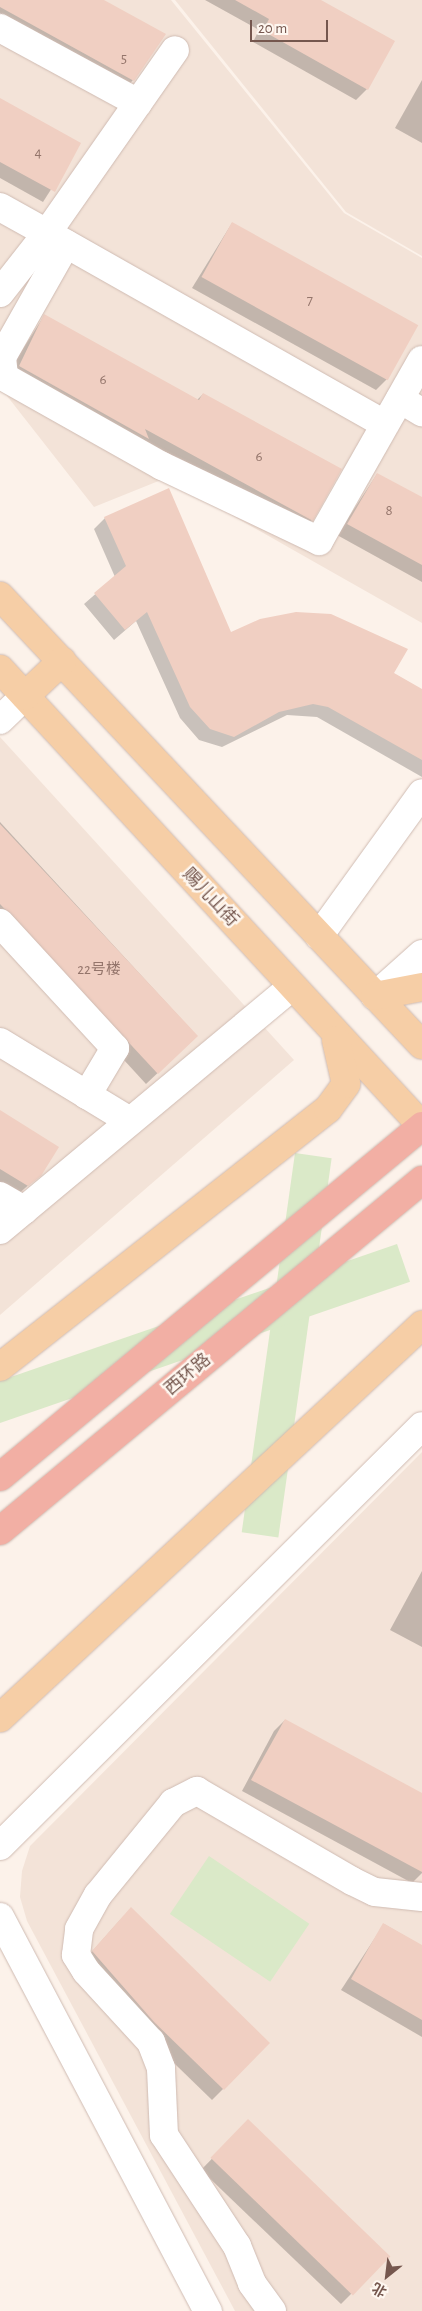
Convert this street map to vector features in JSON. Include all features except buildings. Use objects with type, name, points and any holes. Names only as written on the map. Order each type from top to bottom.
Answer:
[{"type":"highway","points":[[0,1477],[422,1126]]},
{"type":"highway","name":"西环路","points":[[0,1531],[422,1180]]},
{"type":"main road","points":[[0,596],[422,1045]]},
{"type":"main road","points":[[25,696],[62,661]]},
{"type":"main road","name":"赐儿山街","points":[[0,669],[334,1034],[422,1126]]},
{"type":"main road","points":[[375,996],[422,987]]},
{"type":"main road","points":[[0,1367],[340,1098],[346,1070],[334,1034]]},
{"type":"main road","points":[[0,1718],[422,1325]]},
{"type":"street","points":[[0,28],[138,102]]},
{"type":"street","points":[[175,50],[138,102],[57,238],[2,357],[4,377],[162,466],[319,541],[385,424],[411,406],[422,360]]},
{"type":"street","points":[[0,207],[385,424]]},
{"type":"street","points":[[0,293],[57,238]]},
{"type":"street","points":[[0,720],[25,696]]},
{"type":"street","points":[[319,936],[422,792]]},
{"type":"street","points":[[0,923],[115,1048],[88,1094]]},
{"type":"street","points":[[375,996],[422,954]]},
{"type":"street","points":[[0,1230],[292,987]]},
{"type":"street","points":[[0,1042],[130,1121]]},
{"type":"street","points":[[0,1196],[24,1210]]},
{"type":"street","points":[[0,1846],[422,1426]]},
{"type":"street","points":[[272,2311],[252,2283],[237,2246],[164,2135],[161,2068],[151,2042],[86,1971],[76,1955],[79,1929],[98,1895],[173,1803],[197,1791],[352,1881],[375,1892],[422,1897]]},
{"type":"street","points":[[0,1917],[208,2311]]},
{"type":"shaded area","points":[[0,0],[171,0],[344,213],[422,258],[422,623],[166,478],[94,507],[0,387]]},
{"type":"shaded area","points":[[175,0],[422,0],[422,256],[346,212]]},
{"type":"shaded area","points":[[0,737],[294,1060],[0,1315]]},
{"type":"shaded area","points":[[422,1452],[422,2311],[235,2311],[27,1921],[20,1897],[22,1871],[30,1846]]},
{"type":"green space","points":[[295,1153],[332,1158],[278,1537],[242,1532]]},
{"type":"green space","points":[[397,1244],[410,1282],[0,1423],[0,1381]]},
{"type":"green space","points":[[209,1856],[309,1924],[270,1982],[170,1914]]}]
